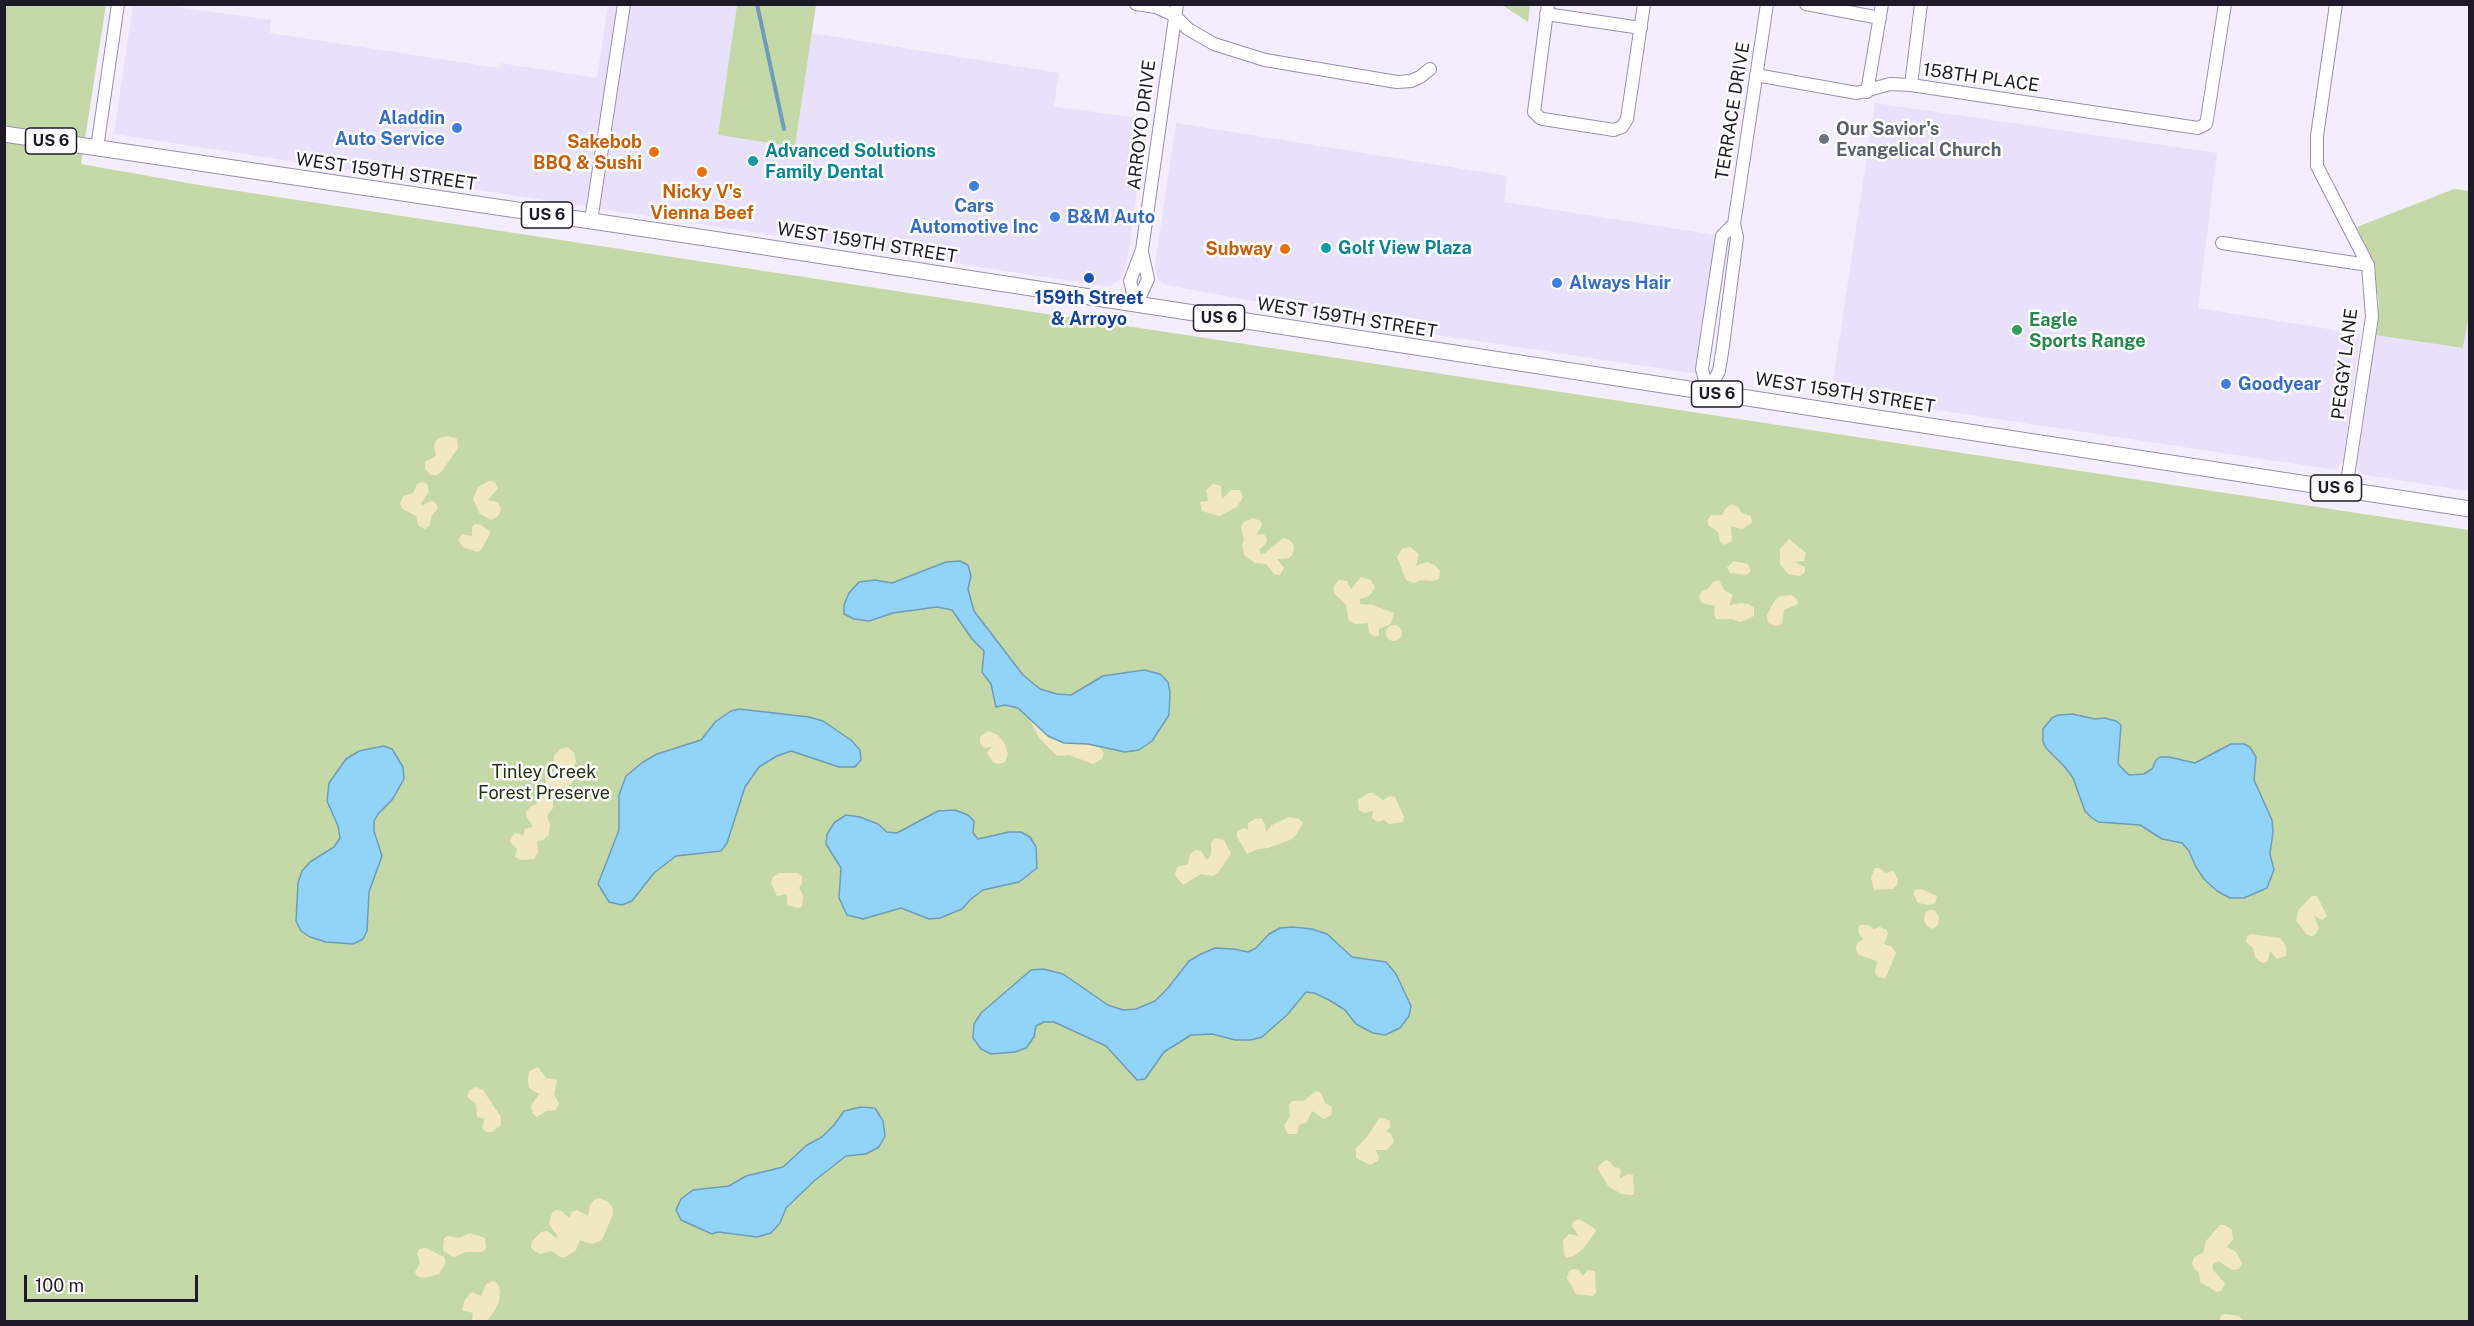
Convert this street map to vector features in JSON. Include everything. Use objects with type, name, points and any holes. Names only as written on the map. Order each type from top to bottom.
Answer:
[{"type":"main road","name":"WEST 159TH STREET","points":[[4,134],[591,221],[2469,509]]},
{"type":"street","points":[[97,148],[118,4]]},
{"type":"street","points":[[591,221],[624,4]]},
{"type":"street","points":[[1136,4],[1175,10],[1188,29],[1214,44],[1265,60],[1397,82],[1411,81],[1430,69]]},
{"type":"street","points":[[1641,28],[1547,9],[1533,108],[1536,116],[1614,130],[1622,127],[1627,119],[1641,28],[1644,4]]},
{"type":"street","name":"TERRACE DRIVE","points":[[1708,392],[1719,371],[1724,346],[1737,237],[1734,224],[1767,4]]},
{"type":"street","points":[[1806,4],[1880,18]]},
{"type":"street","points":[[1867,92],[1882,4]]},
{"type":"street","points":[[1911,85],[1922,4]]},
{"type":"street","name":"158TH PLACE","points":[[1756,75],[1857,93],[1867,92],[1876,86],[1911,85],[2192,127],[2202,126],[2207,119],[2225,4]]},
{"type":"street","name":"PEGGY LANE","points":[[2336,4],[2317,135],[2318,166],[2368,265],[2372,317],[2346,489]]},
{"type":"street","name":"ARROYO DRIVE","points":[[1136,305],[1148,279],[1142,250],[1175,10]]},
{"type":"street","name":"TERRACE DRIVE","points":[[1708,392],[1702,369],[1722,236],[1734,224]]},
{"type":"street","points":[[2222,243],[2368,265]]},
{"type":"shaded area","points":[[133,4],[164,5],[271,20],[270,33],[499,68],[500,63],[597,78],[608,5],[737,5],[718,135],[795,147],[812,33],[1059,73],[1054,105],[1057,107],[1147,119],[1127,263],[1121,278],[1110,287],[114,134]]},
{"type":"shaded area","points":[[1875,103],[2217,153],[2198,308],[2360,334],[2343,462],[2336,470],[1831,394]]},
{"type":"shaded area","points":[[1176,123],[1507,176],[1504,202],[1716,235],[1697,374],[1431,334],[1166,285],[1157,278],[1155,264]]},
{"type":"shaded area","points":[[2469,306],[2469,491],[2365,475],[2358,470],[2357,463],[2375,335],[2463,348]]},
{"type":"green space","name":"Tinley Creek Forest Preserve","points":[[5,5],[106,5],[81,164],[205,186],[2469,530],[2469,1321],[5,1322]]},
{"type":"green space","points":[[737,5],[816,5],[795,147],[718,135]]},
{"type":"green space","points":[[1502,5],[1530,5],[1528,22]]},
{"type":"green space","points":[[2454,189],[2469,191],[2470,306],[2463,348],[2375,335],[2379,302],[2373,268],[2357,227]]},
{"type":"sand","points":[[448,436],[457,439],[458,448],[442,471],[437,475],[431,475],[425,469],[425,462],[436,456],[434,446],[437,439]]},
{"type":"sand","points":[[489,481],[495,482],[498,488],[488,500],[498,502],[501,510],[498,516],[491,520],[480,514],[473,499],[478,487]]},
{"type":"sand","points":[[423,482],[427,484],[429,491],[421,504],[432,501],[438,508],[431,517],[430,525],[425,529],[418,525],[416,516],[403,509],[400,504],[403,496],[413,493],[417,484]]},
{"type":"sand","points":[[1213,484],[1221,486],[1222,499],[1231,490],[1240,490],[1243,497],[1237,507],[1219,516],[1202,511],[1200,502],[1208,501],[1206,490]]},
{"type":"sand","points":[[1732,504],[1742,513],[1751,516],[1752,523],[1742,529],[1731,526],[1732,541],[1724,545],[1720,541],[1718,532],[1709,526],[1707,521],[1711,515],[1722,515]]},
{"type":"sand","points":[[1253,518],[1261,521],[1262,525],[1256,535],[1264,534],[1267,539],[1266,544],[1259,550],[1261,554],[1283,538],[1290,540],[1294,546],[1293,554],[1289,558],[1277,559],[1284,568],[1280,575],[1274,574],[1266,564],[1255,563],[1244,555],[1241,527],[1244,522]]},
{"type":"sand","points":[[475,524],[491,532],[481,550],[477,552],[463,547],[458,540],[462,534],[472,536],[472,527]]},
{"type":"sand","points":[[1789,539],[1806,553],[1804,561],[1794,562],[1805,567],[1805,572],[1800,576],[1788,574],[1780,564],[1780,549]]},
{"type":"sand","points":[[1410,547],[1419,554],[1416,566],[1427,562],[1435,565],[1440,571],[1439,579],[1421,580],[1414,583],[1406,580],[1397,557],[1402,549]]},
{"type":"sand","points":[[1734,561],[1748,564],[1751,571],[1746,575],[1730,573],[1727,567]]},
{"type":"sand","points":[[1361,577],[1371,580],[1375,588],[1369,596],[1360,599],[1360,604],[1373,605],[1394,613],[1391,624],[1379,629],[1379,635],[1375,637],[1369,633],[1368,623],[1355,624],[1349,621],[1346,605],[1334,593],[1334,586],[1339,580],[1347,581],[1351,589]]},
{"type":"sand","points":[[1719,580],[1724,590],[1733,595],[1729,605],[1749,604],[1754,608],[1754,616],[1741,622],[1716,619],[1715,606],[1702,603],[1699,596],[1713,582]]},
{"type":"sand","points":[[1791,595],[1797,599],[1798,604],[1784,610],[1782,624],[1776,626],[1768,623],[1767,615],[1775,600],[1781,596]]},
{"type":"sand","points":[[1394,625],[1400,627],[1402,633],[1400,639],[1394,641],[1388,639],[1386,633],[1388,627]]},
{"type":"sand","points":[[1028,717],[1056,740],[1100,748],[1104,753],[1102,759],[1093,764],[1069,755],[1057,756],[1040,739]]},
{"type":"sand","points":[[988,731],[998,735],[1005,744],[1008,754],[1005,762],[999,764],[993,762],[987,753],[992,747],[984,748],[980,743],[980,737]]},
{"type":"sand","points":[[568,747],[574,753],[576,761],[572,772],[572,784],[566,787],[550,787],[546,784],[545,776],[547,773],[560,771],[554,763],[554,756],[560,749]]},
{"type":"sand","points":[[542,793],[549,795],[553,801],[553,808],[547,816],[550,824],[549,835],[537,841],[538,852],[534,859],[521,860],[515,857],[517,849],[510,842],[511,837],[515,833],[523,835],[525,829],[533,827],[526,812],[531,806],[537,804],[537,795]]},
{"type":"sand","points":[[1368,793],[1373,793],[1383,800],[1390,796],[1395,797],[1404,817],[1403,822],[1389,824],[1384,820],[1378,822],[1372,818],[1373,811],[1364,813],[1359,810],[1358,800]]},
{"type":"sand","points":[[1289,817],[1299,819],[1303,823],[1296,835],[1290,840],[1247,854],[1237,837],[1237,831],[1245,828],[1248,830],[1248,823],[1261,818],[1266,832],[1272,825]]},
{"type":"sand","points":[[1215,838],[1224,840],[1231,854],[1218,873],[1213,876],[1201,874],[1183,885],[1175,875],[1177,867],[1188,864],[1190,854],[1195,850],[1201,851],[1207,860],[1211,854],[1211,843]]},
{"type":"sand","points":[[1875,868],[1886,873],[1893,871],[1898,879],[1897,885],[1893,889],[1874,890],[1871,877]]},
{"type":"sand","points":[[779,873],[797,873],[802,876],[799,888],[803,895],[802,907],[787,905],[787,894],[777,896],[771,883],[773,877]]},
{"type":"sand","points":[[1921,889],[1937,896],[1935,903],[1929,905],[1918,903],[1913,893]]},
{"type":"sand","points":[[2312,896],[2317,896],[2327,916],[2322,920],[2314,916],[2319,928],[2315,935],[2311,936],[2306,934],[2296,920],[2299,909]]},
{"type":"sand","points":[[1934,910],[1939,916],[1938,925],[1933,929],[1927,926],[1924,920],[1925,913]]},
{"type":"sand","points":[[1860,925],[1887,930],[1888,934],[1884,944],[1892,947],[1896,953],[1885,979],[1875,973],[1877,961],[1859,955],[1856,950],[1857,943],[1864,939],[1859,934]]},
{"type":"sand","points":[[2251,934],[2280,938],[2286,946],[2286,956],[2277,959],[2270,951],[2268,961],[2263,963],[2259,961],[2255,957],[2253,948],[2246,942],[2247,936]]},
{"type":"sand","points":[[538,1067],[546,1078],[557,1080],[554,1094],[559,1104],[556,1110],[546,1111],[537,1117],[533,1114],[531,1106],[539,1094],[529,1088],[528,1080],[529,1071]]},
{"type":"sand","points":[[475,1087],[483,1090],[501,1117],[501,1125],[491,1132],[486,1132],[482,1128],[485,1119],[477,1117],[476,1104],[467,1097],[469,1091]]},
{"type":"sand","points":[[1316,1091],[1321,1093],[1325,1103],[1332,1107],[1331,1115],[1324,1119],[1312,1111],[1307,1122],[1299,1125],[1297,1134],[1288,1134],[1284,1126],[1290,1116],[1289,1105],[1292,1101],[1304,1101]]},
{"type":"sand","points":[[1380,1117],[1390,1121],[1390,1128],[1386,1131],[1391,1134],[1394,1142],[1387,1150],[1375,1150],[1379,1156],[1378,1161],[1370,1165],[1356,1158],[1356,1148],[1367,1137]]},
{"type":"sand","points":[[1606,1160],[1619,1168],[1621,1171],[1619,1179],[1628,1174],[1633,1175],[1634,1195],[1621,1194],[1608,1186],[1598,1169],[1599,1165]]},
{"type":"sand","points":[[599,1198],[608,1202],[613,1214],[602,1240],[592,1244],[580,1240],[576,1250],[566,1257],[560,1257],[552,1251],[540,1254],[534,1251],[531,1247],[532,1241],[541,1232],[547,1231],[556,1238],[558,1237],[549,1224],[552,1213],[556,1210],[562,1211],[569,1218],[572,1212],[577,1210],[588,1216],[590,1205]]},
{"type":"sand","points":[[1579,1219],[1596,1231],[1583,1249],[1574,1256],[1566,1258],[1563,1240],[1569,1234],[1579,1236],[1572,1226],[1573,1222]]},
{"type":"sand","points":[[2220,1225],[2225,1225],[2232,1230],[2233,1240],[2226,1247],[2236,1252],[2242,1263],[2239,1269],[2232,1270],[2219,1261],[2213,1264],[2213,1270],[2225,1283],[2222,1290],[2217,1292],[2200,1282],[2199,1272],[2194,1269],[2192,1263],[2194,1257],[2203,1253],[2206,1241]]},
{"type":"sand","points":[[470,1233],[485,1238],[486,1249],[482,1252],[466,1252],[454,1257],[443,1251],[444,1238],[448,1236],[459,1238]]},
{"type":"sand","points":[[426,1248],[444,1257],[446,1262],[439,1274],[424,1278],[417,1276],[415,1272],[420,1263],[417,1253],[419,1249]]},
{"type":"sand","points":[[1579,1270],[1583,1276],[1588,1270],[1595,1271],[1596,1292],[1593,1296],[1576,1294],[1567,1278],[1569,1271]]},
{"type":"sand","points":[[493,1281],[498,1284],[500,1291],[496,1308],[487,1321],[472,1321],[473,1313],[462,1310],[465,1299],[472,1292],[481,1296],[486,1284]]},
{"type":"sand","points":[[2221,1315],[2239,1316],[2244,1321],[2220,1321]]},
{"type":"water","points":[[960,561],[968,565],[971,576],[968,589],[974,611],[1023,675],[1040,689],[1071,695],[1103,676],[1144,670],[1160,674],[1168,682],[1169,715],[1152,741],[1139,750],[1125,752],[1088,744],[1064,743],[1048,736],[1018,708],[1005,705],[996,707],[991,684],[982,672],[984,651],[972,639],[952,610],[937,607],[893,613],[869,621],[854,619],[844,614],[844,605],[849,593],[859,582],[875,580],[892,583],[946,562]]},
{"type":"water","points":[[739,709],[809,717],[823,721],[851,740],[860,750],[861,760],[855,767],[839,767],[791,751],[777,756],[759,767],[745,787],[727,843],[721,851],[676,856],[654,873],[632,901],[622,905],[609,902],[598,884],[619,830],[619,795],[626,776],[657,754],[701,740],[715,722],[731,711]]},
{"type":"water","points":[[2072,714],[2095,719],[2105,718],[2121,725],[2118,764],[2129,775],[2144,774],[2152,769],[2160,757],[2195,763],[2231,744],[2244,744],[2250,747],[2256,757],[2254,780],[2272,820],[2270,854],[2274,870],[2267,888],[2244,898],[2230,898],[2217,891],[2204,879],[2189,851],[2182,843],[2162,839],[2140,825],[2098,822],[2091,817],[2085,811],[2073,778],[2043,742],[2043,729],[2052,718]]},
{"type":"water","points":[[384,746],[392,749],[403,767],[404,779],[392,800],[374,821],[374,831],[382,856],[369,892],[367,931],[363,939],[353,944],[326,942],[310,937],[301,931],[296,921],[298,883],[302,871],[310,862],[334,847],[340,838],[338,826],[327,801],[329,783],[346,759],[359,751]]},
{"type":"water","points":[[955,810],[968,815],[974,821],[973,833],[978,839],[1009,832],[1021,832],[1030,837],[1036,847],[1037,868],[1019,882],[983,890],[962,909],[940,918],[929,919],[901,908],[863,919],[847,915],[839,898],[841,868],[826,844],[827,834],[835,822],[846,815],[860,817],[878,824],[887,832],[897,833],[938,811]]},
{"type":"water","points":[[1280,928],[1312,929],[1327,934],[1352,957],[1386,962],[1396,974],[1411,1006],[1409,1016],[1400,1028],[1385,1035],[1373,1033],[1356,1024],[1345,1010],[1329,1000],[1306,992],[1287,1015],[1262,1037],[1235,1040],[1212,1034],[1191,1035],[1164,1052],[1145,1079],[1137,1080],[1106,1046],[1054,1022],[1044,1022],[1036,1026],[1034,1037],[1026,1048],[1015,1052],[991,1054],[981,1049],[973,1038],[974,1024],[981,1013],[1031,970],[1043,969],[1063,974],[1108,1005],[1123,1010],[1136,1009],[1155,1001],[1189,961],[1201,954],[1215,948],[1248,952],[1256,948],[1269,934]]},
{"type":"water","points":[[861,1107],[875,1108],[883,1121],[885,1136],[879,1147],[866,1154],[846,1156],[814,1181],[786,1208],[780,1223],[771,1233],[757,1237],[718,1232],[712,1234],[681,1220],[676,1210],[681,1199],[693,1190],[729,1186],[746,1176],[783,1167],[807,1145],[822,1137],[844,1111]]},
{"type":"waterway","points":[[757,4],[784,129]]},
{"type":"place","name":"Aladdin Auto Service","points":[[457,128]]},
{"type":"place","name":"Our Savior's Evangelical Church","points":[[1824,139]]},
{"type":"place","name":"Sakebob BBQ & Sushi","points":[[654,152]]},
{"type":"place","name":"Advanced Solutions Family Dental","points":[[753,161]]},
{"type":"place","name":"Nicky V's Vienna Beef","points":[[702,172]]},
{"type":"place","name":"Cars Automotive Inc","points":[[974,186]]},
{"type":"place","name":"B&M Auto","points":[[1055,217]]},
{"type":"place","name":"Golf View Plaza","points":[[1326,248]]},
{"type":"place","name":"Subway","points":[[1285,249]]},
{"type":"place","name":"159th Street & Arroyo","points":[[1089,278]]},
{"type":"place","name":"Always Hair","points":[[1557,283]]},
{"type":"place","name":"Eagle Sports Range","points":[[2017,330]]},
{"type":"place","name":"Goodyear","points":[[2226,384]]}]
